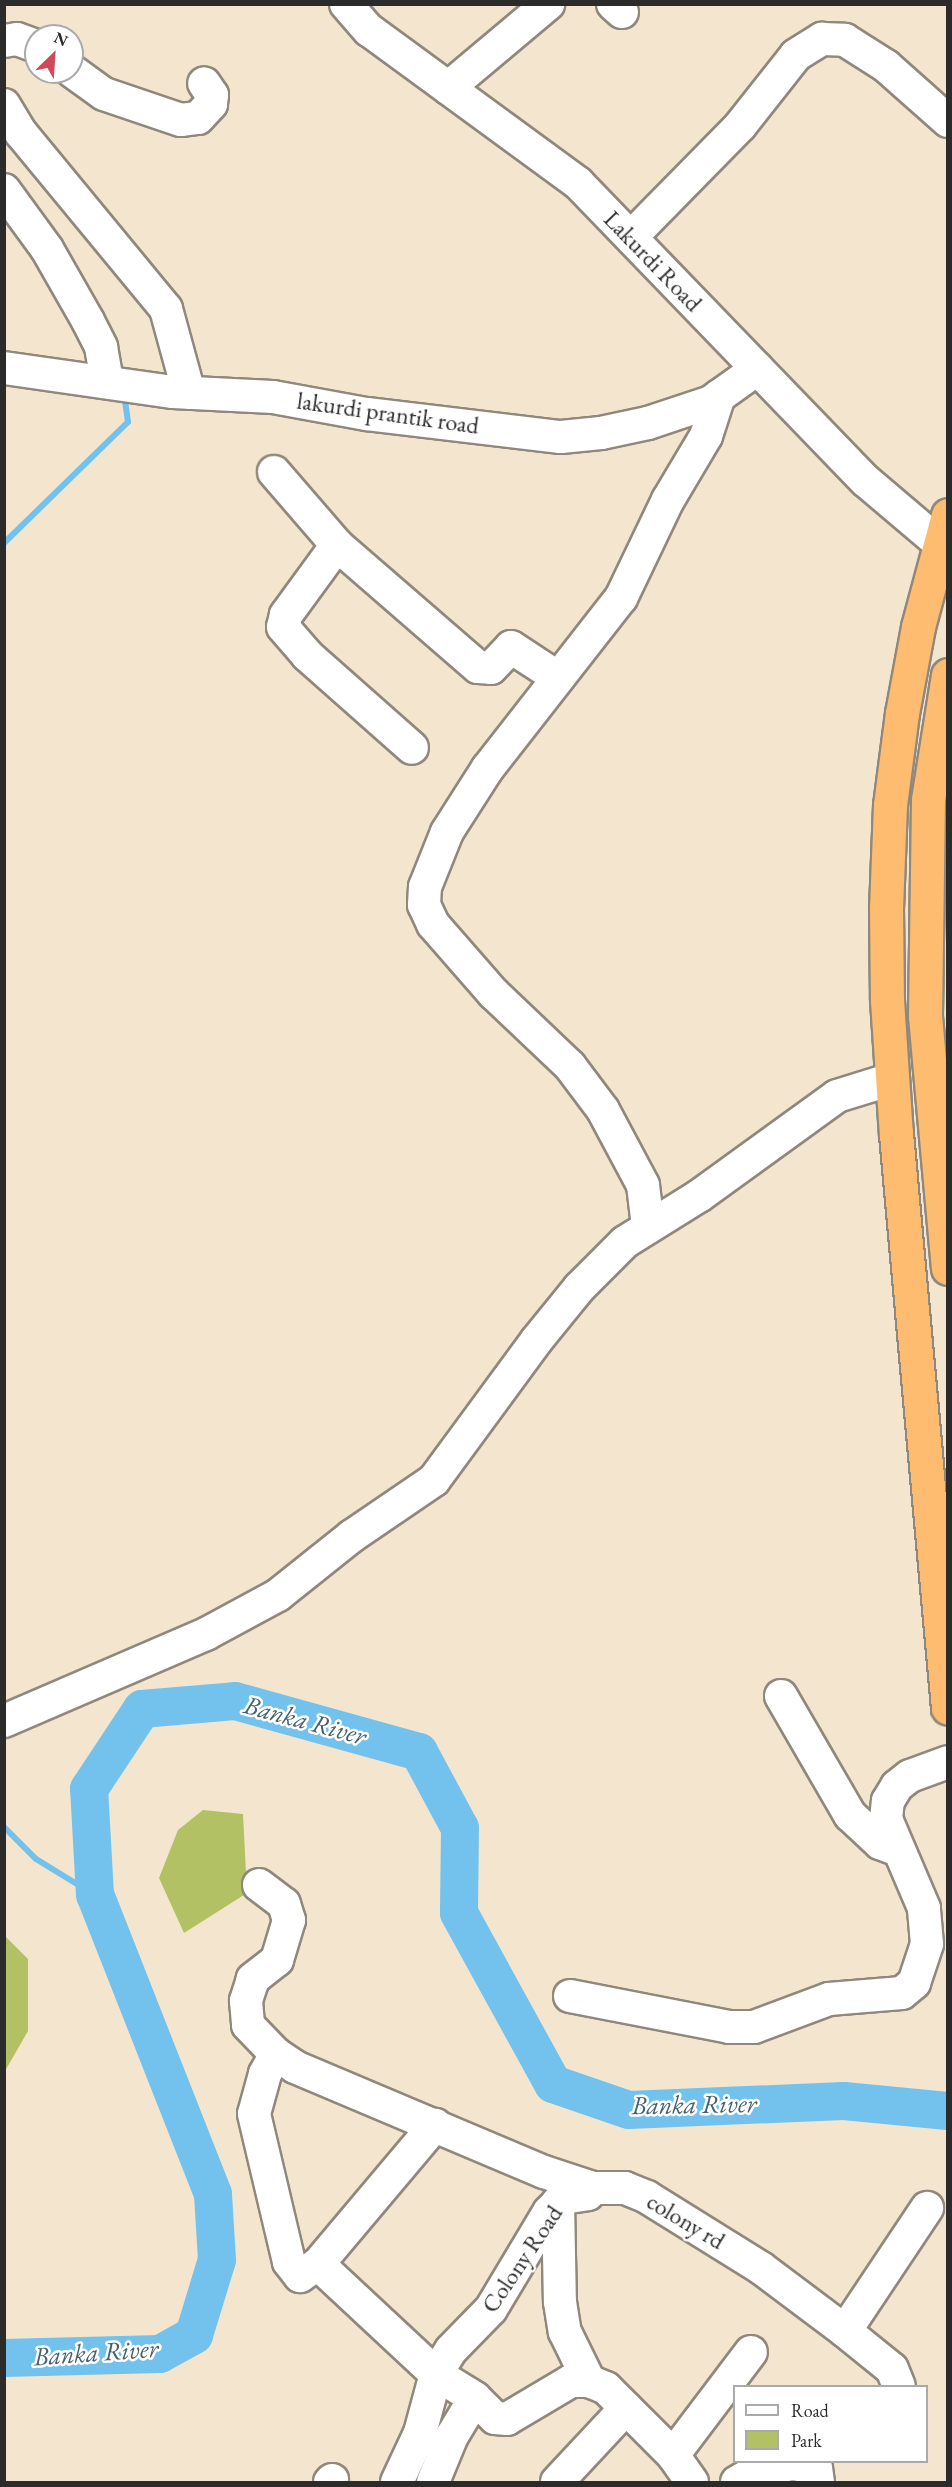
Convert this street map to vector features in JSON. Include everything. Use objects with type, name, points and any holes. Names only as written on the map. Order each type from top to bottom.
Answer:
[{"type":"highway","points":[[943,529],[914,649],[890,805],[887,1000],[948,1708]]},
{"type":"highway","points":[[948,675],[928,800],[925,1016],[948,1269]]},
{"type":"street","name":"Lakurdi Road","points":[[346,4],[369,30],[578,183],[632,236],[866,481],[943,529]]},
{"type":"street","points":[[448,88],[548,4]]},
{"type":"street","points":[[4,41],[17,39],[24,42]]},
{"type":"street","points":[[632,236],[740,126],[796,55],[822,39],[845,40],[886,66],[948,121]]},
{"type":"street","points":[[84,79],[105,94],[181,120],[198,118],[211,104],[212,95],[204,83]]},
{"type":"street","points":[[7,115],[101,233],[166,309],[189,393]]},
{"type":"street","points":[[4,190],[46,249],[88,321],[101,347],[111,381]]},
{"type":"street","name":"lakurdi prantik road","points":[[4,368],[189,393],[273,398],[367,414],[561,437],[601,433],[648,423],[719,396],[758,369]]},
{"type":"street","points":[[648,1226],[643,1185],[603,1110],[570,1066],[494,994],[433,924],[424,905],[425,887],[447,832],[488,768],[557,676],[621,598],[668,500],[706,436],[719,396]]},
{"type":"street","points":[[274,472],[337,545],[478,667],[491,668],[512,647],[557,676]]},
{"type":"street","points":[[337,545],[286,615],[284,627],[307,655],[412,748]]},
{"type":"street","points":[[4,1721],[256,1609],[434,1480],[472,1422],[579,1288],[625,1242],[699,1196],[837,1096],[892,1079]]},
{"type":"street","points":[[781,1696],[850,1815],[880,1843],[898,1850]]},
{"type":"street","points":[[570,1996],[729,2027],[754,2027],[829,1999],[902,1993],[914,1983],[927,1944],[924,1908],[886,1819],[888,1801],[897,1786],[910,1776],[948,1762]]},
{"type":"street","name":"colony rd","points":[[259,1884],[284,1904],[288,1912],[277,1960],[253,1979],[246,2001],[248,2025],[276,2054],[295,2067],[544,2172],[593,2188],[632,2190],[680,2215],[761,2268],[845,2331],[891,2369],[899,2385]]},
{"type":"street","points":[[276,2054],[265,2074],[254,2114],[262,2156],[294,2273],[300,2276],[309,2273],[318,2264],[435,2125]]},
{"type":"street","name":"Colony Road","points":[[397,2482],[420,2433],[436,2374],[451,2350],[491,2309],[558,2202],[588,2194],[593,2188]]},
{"type":"street","points":[[558,2202],[560,2302],[565,2332],[589,2381]]},
{"type":"street","points":[[845,2331],[927,2208]]},
{"type":"street","points":[[318,2264],[436,2374],[475,2398],[495,2418],[507,2419],[571,2381],[589,2381],[606,2388],[674,2455],[692,2482]]},
{"type":"street","points":[[674,2455],[751,2352]]},
{"type":"street","points":[[434,2482],[452,2436],[475,2398]]},
{"type":"street","points":[[557,2482],[626,2408]]},
{"type":"street","points":[[737,2482],[776,2465],[820,2470]]},
{"type":"green space","points":[[203,1810],[243,1814],[247,1893],[184,1933],[159,1878],[178,1830]]},
{"type":"green space","points":[[5,1936],[28,1959],[28,2031],[5,2071]]},
{"type":"waterway","points":[[108,328],[116,348]]},
{"type":"waterway","points":[[4,543],[128,422],[124,394]]},
{"type":"waterway","name":"Banka River","points":[[4,2358],[160,2354],[194,2335],[217,2260],[213,2194],[95,1895],[89,1789],[142,1709],[235,1701],[419,1752],[460,1828],[459,1913],[553,2084],[629,2110],[844,2101],[948,2111]]},
{"type":"waterway","points":[[4,1827],[36,1859],[95,1895]]}]
